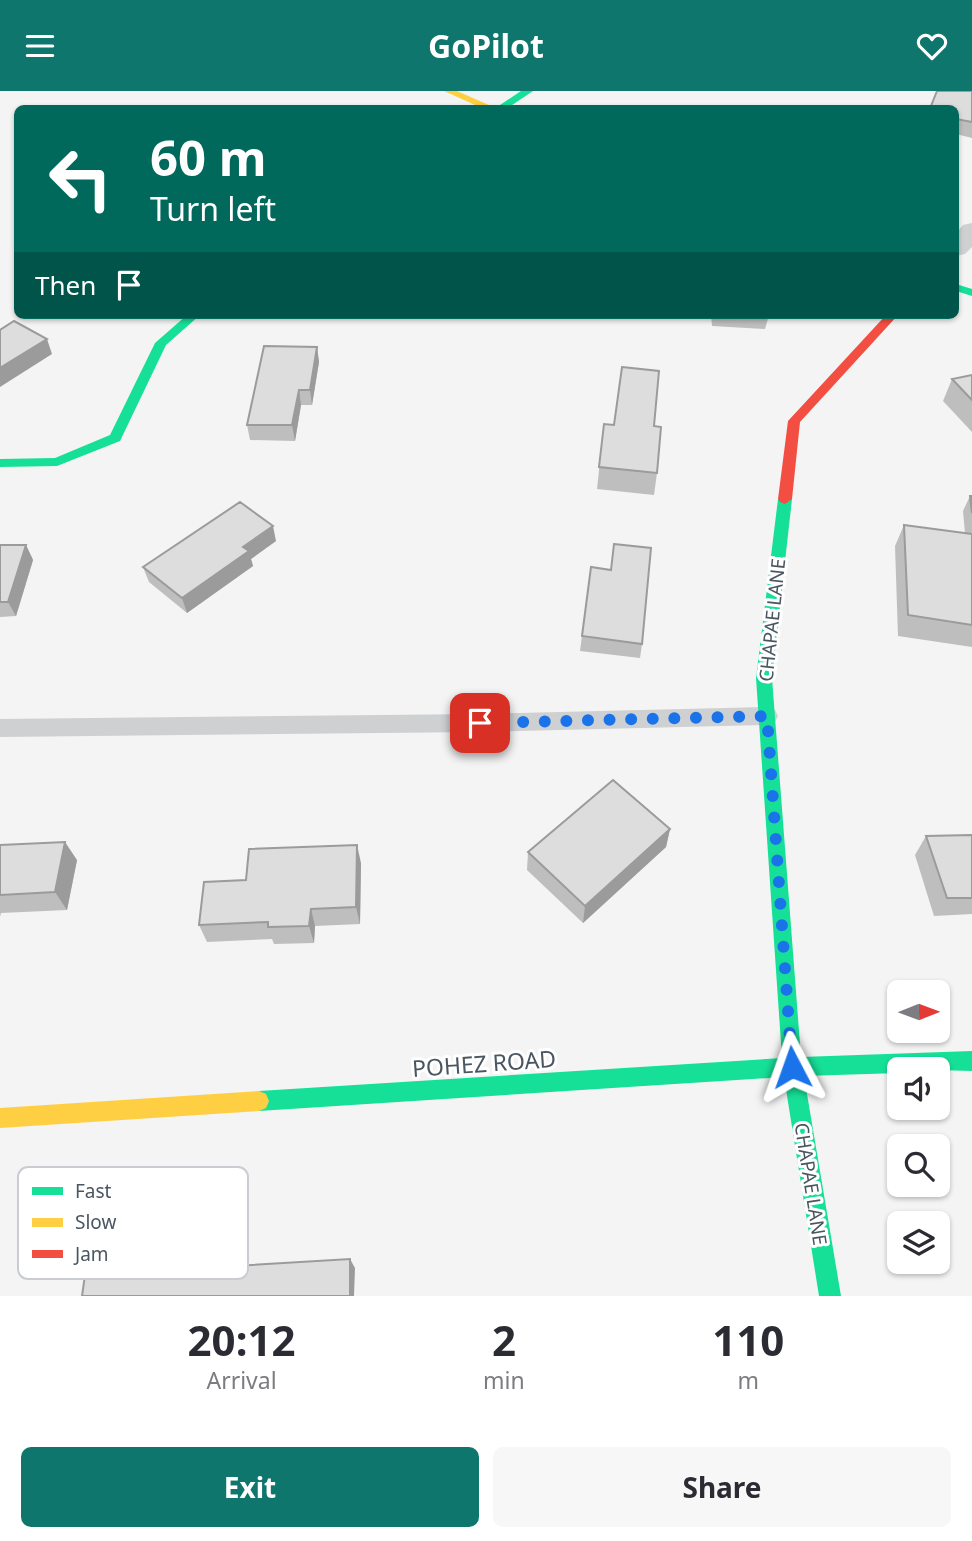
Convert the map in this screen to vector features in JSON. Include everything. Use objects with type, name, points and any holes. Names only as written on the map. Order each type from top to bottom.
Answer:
[{"type":"street","points":[[449,91],[486,105]]},
{"type":"street","points":[[503,105],[528,91]]},
{"type":"street","points":[[959,245],[972,232]]},
{"type":"street","points":[[0,463],[57,462],[115,438],[161,343],[189,319]]},
{"type":"street","name":"CHAPAE LANE","points":[[830,1296],[792,1067],[764,678],[794,421],[888,319]]},
{"type":"street","name":"POHEZ ROAD","points":[[0,1118],[792,1067],[972,1061]]},
{"type":"lane","points":[[0,729],[480,723],[767,716]]},
{"type":"building","points":[[937,91],[972,91],[972,122],[959,120],[959,105],[931,105]]},
{"type":"building","points":[[14,321],[47,339],[0,368],[0,330]]},
{"type":"building","points":[[264,346],[317,347],[310,390],[299,390],[292,425],[247,425]]},
{"type":"building","points":[[622,367],[659,371],[654,426],[661,427],[657,473],[599,467],[604,424],[614,425]]},
{"type":"building","points":[[972,375],[972,400],[952,379]]},
{"type":"building","points":[[240,502],[273,526],[243,547],[249,551],[182,598],[143,567]]},
{"type":"building","points":[[904,525],[972,534],[972,625],[908,615]]},
{"type":"building","points":[[614,544],[651,548],[642,644],[582,636],[591,567],[611,570]]},
{"type":"building","points":[[0,545],[26,545],[8,602],[0,602]]},
{"type":"building","points":[[613,780],[670,829],[585,906],[528,852]]},
{"type":"building","points":[[972,835],[972,898],[947,898],[926,836]]},
{"type":"building","points":[[65,842],[55,892],[0,895],[0,845]]},
{"type":"building","points":[[357,845],[356,907],[311,909],[309,926],[268,927],[268,922],[199,925],[204,882],[246,880],[249,849]]},
{"type":"building","points":[[350,1259],[350,1296],[82,1296],[84,1279],[248,1279],[248,1265]]},
{"type":"traffic: fast","points":[[505,105],[528,91]]},
{"type":"traffic: fast","points":[[959,288],[972,293]]},
{"type":"traffic: fast","points":[[0,463],[57,462],[115,438],[161,343],[189,319]]},
{"type":"traffic: fast","points":[[785,499],[764,678],[792,1067],[830,1296]]},
{"type":"traffic: fast","points":[[259,1101],[792,1067],[972,1061]]},
{"type":"traffic: slow","points":[[449,91],[484,105]]},
{"type":"traffic: slow","points":[[0,1118],[259,1101]]},
{"type":"traffic: jam","points":[[785,499],[794,421],[888,319]]},
{"type":"route","points":[[480,723],[767,716],[792,1067]]}]
